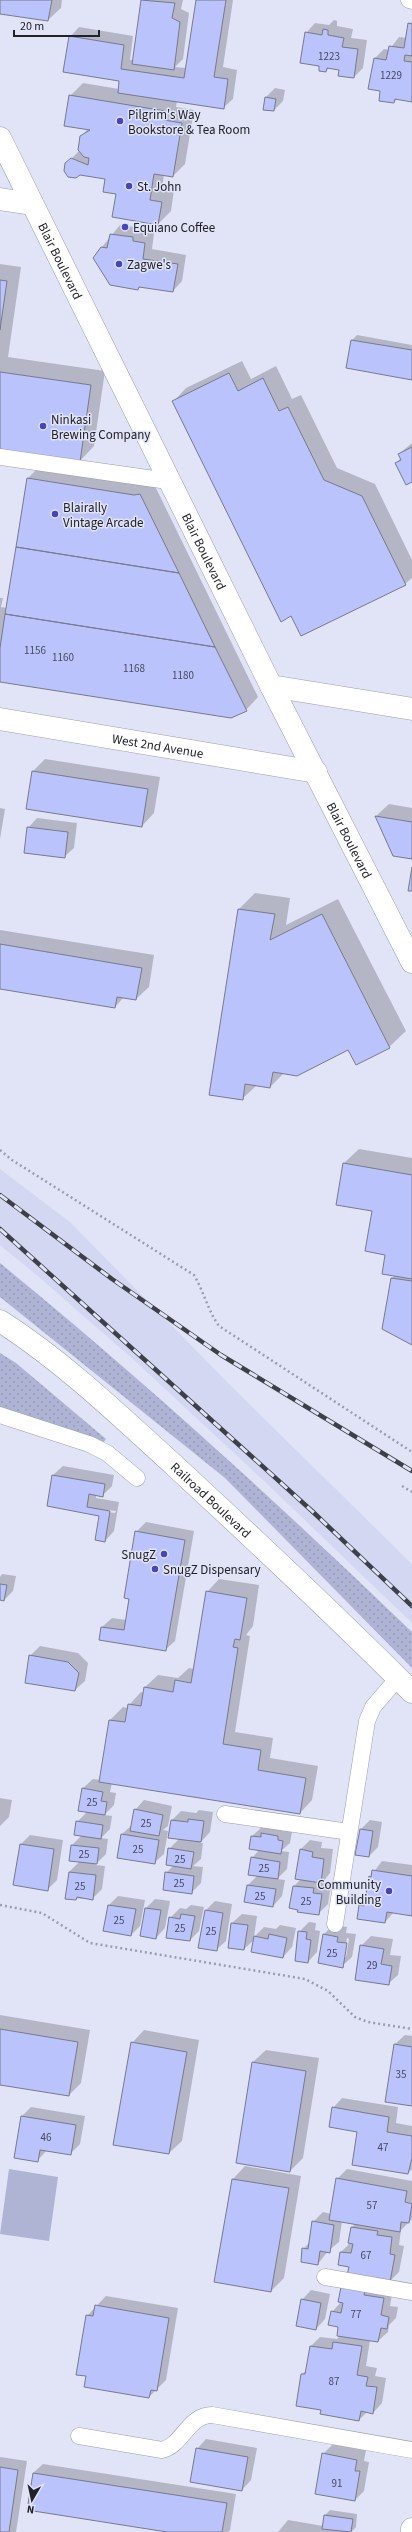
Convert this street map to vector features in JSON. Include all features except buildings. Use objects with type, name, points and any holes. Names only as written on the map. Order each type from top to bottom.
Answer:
[{"type":"street","name":"Blair Boulevard","points":[[0,138],[168,481],[412,962]]},
{"type":"street","points":[[0,199],[32,204]]},
{"type":"street","points":[[271,686],[412,709]]},
{"type":"street","name":"West 2nd Avenue","points":[[0,719],[316,772]]},
{"type":"street","name":"Railroad Boulevard","points":[[0,1321],[32,1341],[101,1399],[277,1560],[405,1685]]},
{"type":"lane","points":[[408,0],[412,1]]},
{"type":"lane","points":[[0,457],[168,481]]},
{"type":"lane","points":[[0,1415],[89,1444],[107,1453],[137,1478]]},
{"type":"lane","points":[[335,1924],[367,1721],[373,1708],[405,1685]]},
{"type":"lane","points":[[225,1814],[349,1832]]},
{"type":"lane","points":[[325,2277],[412,2292]]},
{"type":"lane","points":[[79,2436],[162,2450],[171,2446],[186,2428],[200,2417],[212,2415],[412,2450]]},
{"type":"path","points":[[0,1150],[12,1160],[194,1275],[205,1295],[211,1315],[219,1326],[412,1452]]},
{"type":"path","points":[[402,1486],[412,1492]]},
{"type":"path","points":[[0,1905],[42,1913],[90,1943],[306,1979],[328,1991],[355,2017],[368,2022],[412,2029]]},
{"type":"shaded area","points":[[0,1169],[70,1222],[233,1388],[412,1564],[412,1623],[263,1480],[136,1362],[0,1245]]},
{"type":"shaded area","points":[[0,1263],[106,1352],[210,1443],[412,1632],[412,1668],[225,1478],[0,1297]]},
{"type":"shaded area","points":[[0,1353],[16,1363],[106,1439],[103,1443],[0,1408]]},
{"type":"shaded area","points":[[9,2169],[58,2177],[49,2241],[0,2234]]},
{"type":"railway","points":[[0,1195],[112,1279],[221,1355],[412,1471]]},
{"type":"railway","points":[[0,1229],[312,1511],[412,1606]]},
{"type":"place","name":"Pilgrim's Way Bookstore & Tea Room","points":[[120,121]]},
{"type":"place","name":"St. John","points":[[129,186]]},
{"type":"place","name":"Equiano Coffee","points":[[125,227]]},
{"type":"place","name":"Zagwe's","points":[[119,264]]},
{"type":"place","name":"Ninkasi Brewing Company","points":[[43,426]]},
{"type":"place","name":"Blairally Vintage Arcade","points":[[55,514]]},
{"type":"place","name":"SnugZ","points":[[164,1554]]},
{"type":"place","name":"SnugZ Dispensary","points":[[155,1569]]},
{"type":"place","name":"Community Building","points":[[389,1891]]}]
